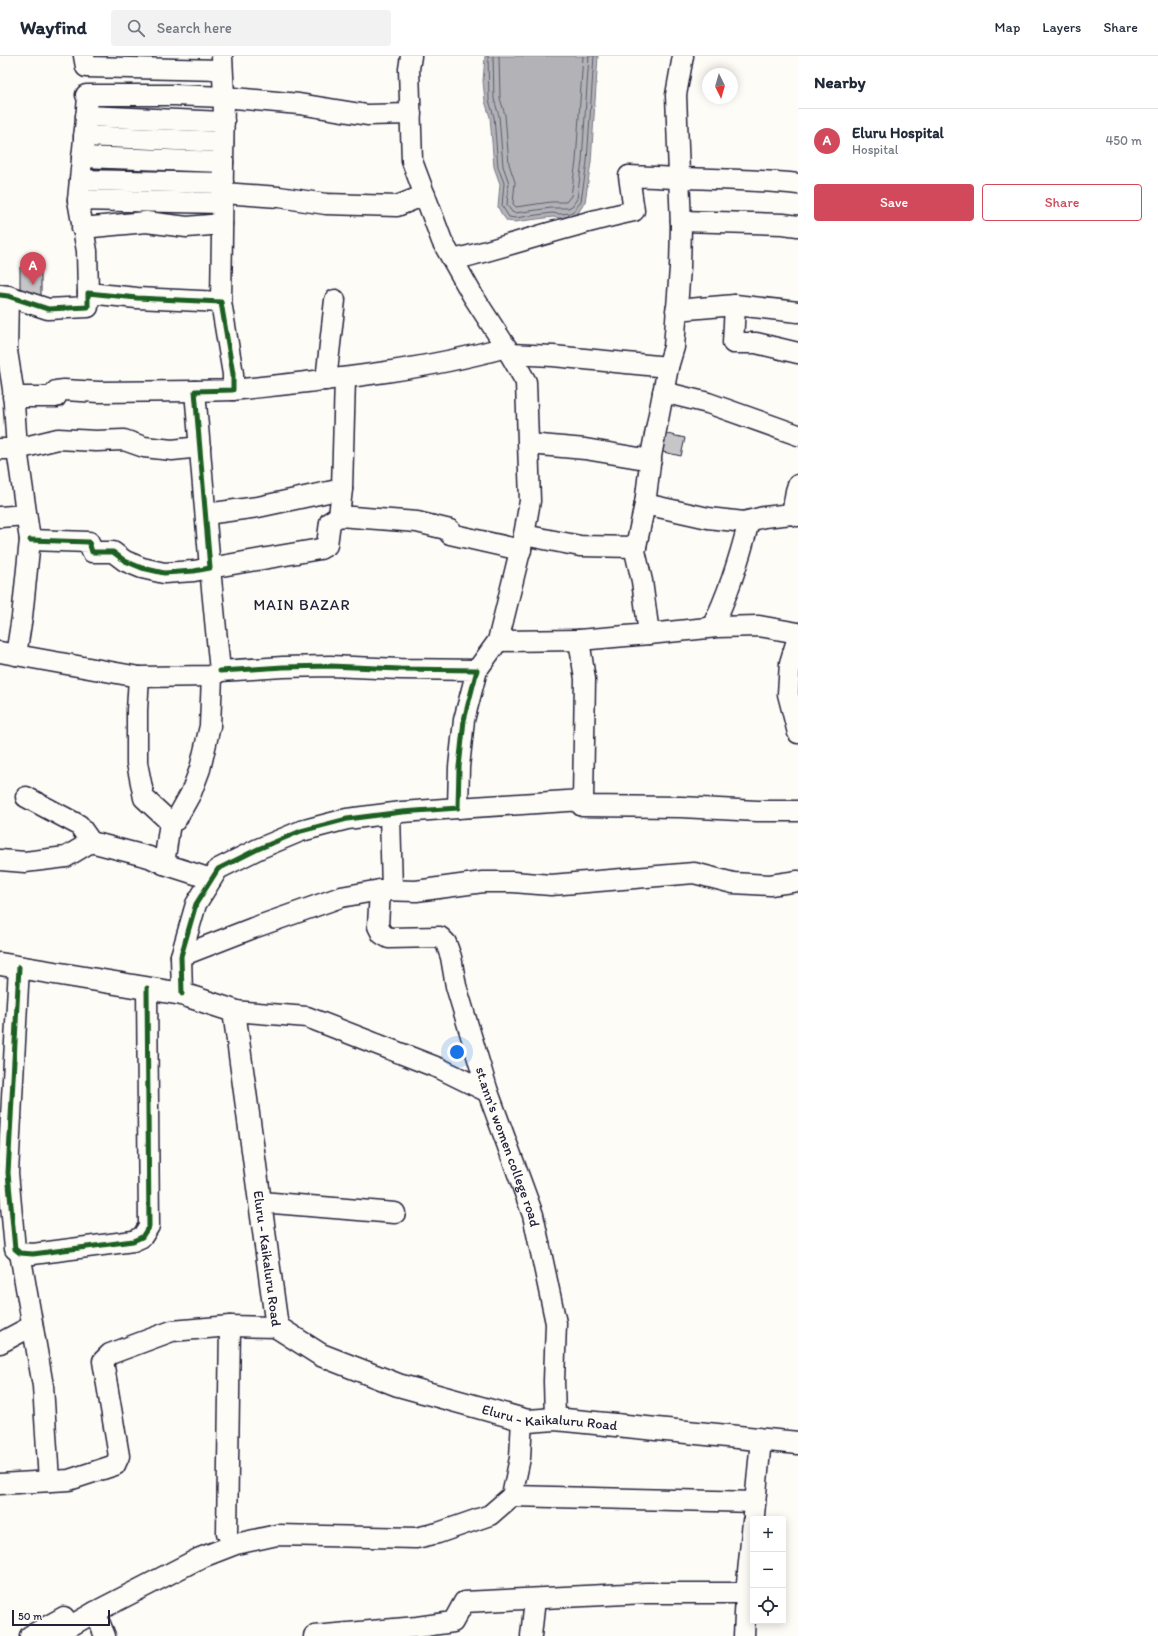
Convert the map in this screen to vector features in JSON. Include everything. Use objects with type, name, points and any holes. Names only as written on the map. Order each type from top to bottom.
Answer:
[{"type":"main road","points":[[9,965],[182,994],[234,1011]]},
{"type":"main road","name":"Eluru - Kaikaluru Road","points":[[234,1011],[277,1326],[321,1355],[398,1385],[528,1421],[555,1419],[798,1442]]},
{"type":"street","points":[[411,56],[409,69],[412,161],[442,241],[473,296],[508,350],[526,382],[530,501],[523,543],[498,641],[477,670],[464,720],[459,767],[458,808]]},
{"type":"street","points":[[649,634],[642,581],[635,551],[645,504],[663,392],[674,347],[680,268],[681,221],[676,95],[683,56]]},
{"type":"street","points":[[233,390],[233,374],[221,302],[224,122],[222,63],[85,62],[86,95],[88,98],[79,190],[82,228],[87,251],[88,307],[48,309],[4,295],[7,351],[14,397],[8,449],[26,515],[30,540],[22,617],[8,654],[139,677],[216,674],[283,667],[330,666],[477,670]]},
{"type":"street","points":[[86,95],[173,95],[224,97],[299,104],[367,115],[411,114]]},
{"type":"street","points":[[86,116],[224,122]]},
{"type":"street","points":[[84,136],[223,152]]},
{"type":"street","points":[[82,158],[223,152]]},
{"type":"street","points":[[453,260],[514,244],[592,220],[634,211],[629,176],[765,181],[798,184]]},
{"type":"street","points":[[79,190],[223,193],[279,197],[326,204],[397,206],[425,195]]},
{"type":"street","points":[[681,221],[784,224],[798,226]]},
{"type":"street","points":[[82,228],[146,222],[187,227],[222,224]]},
{"type":"street","points":[[88,293],[137,298],[221,302]]},
{"type":"street","points":[[335,300],[335,379],[342,489],[339,516]]},
{"type":"street","points":[[676,310],[735,305],[798,312]]},
{"type":"street","points":[[735,305],[733,343],[756,343],[798,352]]},
{"type":"street","points":[[14,397],[56,397],[56,391],[64,390],[99,392],[233,390],[335,379],[414,368],[508,350],[553,356],[668,367]]},
{"type":"street","points":[[170,822],[176,820],[191,793],[200,769],[210,726],[216,674],[206,514],[196,419],[195,391]]},
{"type":"street","points":[[663,392],[708,403],[798,435]]},
{"type":"street","points":[[8,449],[58,439],[124,440],[144,447],[172,450],[200,448]]},
{"type":"street","points":[[529,444],[585,450],[651,460]]},
{"type":"street","points":[[645,504],[708,518],[744,522],[764,517],[795,515],[796,491],[798,485]]},
{"type":"street","points":[[206,514],[258,507],[342,489]]},
{"type":"street","points":[[0,517],[26,515]]},
{"type":"street","points":[[30,540],[89,542],[92,552],[113,552],[125,561],[142,568],[164,573],[194,571],[320,549],[327,545],[330,522],[339,516],[417,522],[450,530],[450,534],[523,543],[636,547]]},
{"type":"street","points":[[712,627],[724,603],[743,547],[749,521]]},
{"type":"street","points":[[498,641],[579,640],[712,627],[759,626],[798,633]]},
{"type":"street","points":[[798,637],[790,663],[788,694],[798,733]]},
{"type":"street","points":[[579,640],[585,679],[582,806],[681,807],[798,812]]},
{"type":"street","points":[[139,677],[137,710],[137,763],[144,798],[170,822]]},
{"type":"street","points":[[26,797],[79,825],[91,842],[149,857],[164,864],[211,879]]},
{"type":"street","points":[[182,994],[181,956],[196,904],[218,869],[258,849],[301,831],[347,819],[458,808],[583,800]]},
{"type":"street","name":"st.ann's women college road","points":[[390,814],[386,890],[378,926],[382,934],[389,938],[440,937],[446,943],[451,958],[456,986],[488,1092],[533,1215],[556,1323],[554,1381],[555,1419]]},
{"type":"street","points":[[164,864],[170,822]]},
{"type":"street","points":[[0,860],[25,862],[66,857],[91,842]]},
{"type":"street","points":[[181,956],[253,928],[341,897],[386,890],[416,891],[483,882],[513,882],[551,885],[694,873],[733,884],[770,885],[798,881]]},
{"type":"street","points":[[9,965],[8,1173],[15,1249],[20,1253],[33,1254],[133,1241],[142,1237],[149,1226],[147,988]]},
{"type":"street","points":[[234,1011],[308,1017],[441,1069],[488,1092]]},
{"type":"street","points":[[261,1202],[396,1213]]},
{"type":"street","points":[[20,1253],[43,1386],[49,1481]]},
{"type":"street","points":[[0,1343],[32,1326]]},
{"type":"street","points":[[0,1484],[69,1480],[115,1465],[117,1463],[118,1456],[103,1361],[110,1354],[172,1331],[230,1326],[277,1326]]},
{"type":"street","points":[[227,1533],[230,1326]]},
{"type":"street","points":[[53,1636],[95,1612],[200,1558],[236,1544],[276,1535],[416,1538],[438,1533],[490,1514],[512,1496],[520,1458],[522,1419]]},
{"type":"street","points":[[744,1636],[746,1594],[761,1439]]},
{"type":"street","points":[[512,1496],[754,1514]]},
{"type":"street","points":[[30,1636],[164,1561],[227,1533],[266,1525],[418,1528],[438,1533]]},
{"type":"street","points":[[314,1636],[417,1627],[453,1622],[464,1602],[646,1593],[746,1594]]},
{"type":"street","points":[[532,1636],[535,1599]]},
{"type":"street","points":[[95,1612],[105,1636]]},
{"type":"water","points":[[485,56],[598,56],[591,162],[585,202],[578,213],[572,217],[553,217],[514,222],[507,221],[501,213],[498,207],[500,184],[494,167],[490,117],[485,101],[483,81]]},
{"type":"building","points":[[20,267],[41,267],[41,297],[20,298]]},
{"type":"building","points":[[658,432],[685,438],[681,456],[654,450]]},
{"type":"cycle path","points":[[0,295],[8,296],[48,309],[88,307],[88,293],[137,298],[221,302],[233,374],[233,390],[195,391],[210,568],[194,571],[164,573],[142,568],[125,561],[113,552],[92,552],[89,542],[30,540]]},
{"type":"cycle path","points":[[182,994],[181,956],[196,904],[218,869],[258,849],[301,831],[347,819],[402,812],[458,808],[459,767],[464,720],[477,670],[330,666],[220,671]]},
{"type":"cycle path","points":[[19,967],[8,1173],[15,1249],[20,1253],[33,1254],[133,1241],[142,1237],[149,1226],[147,988]]},
{"type":"place","name":"Eluru Hospital","points":[[33,285]]},
{"type":"district","name":"MAIN BAZAR","points":[[302,605]]}]
